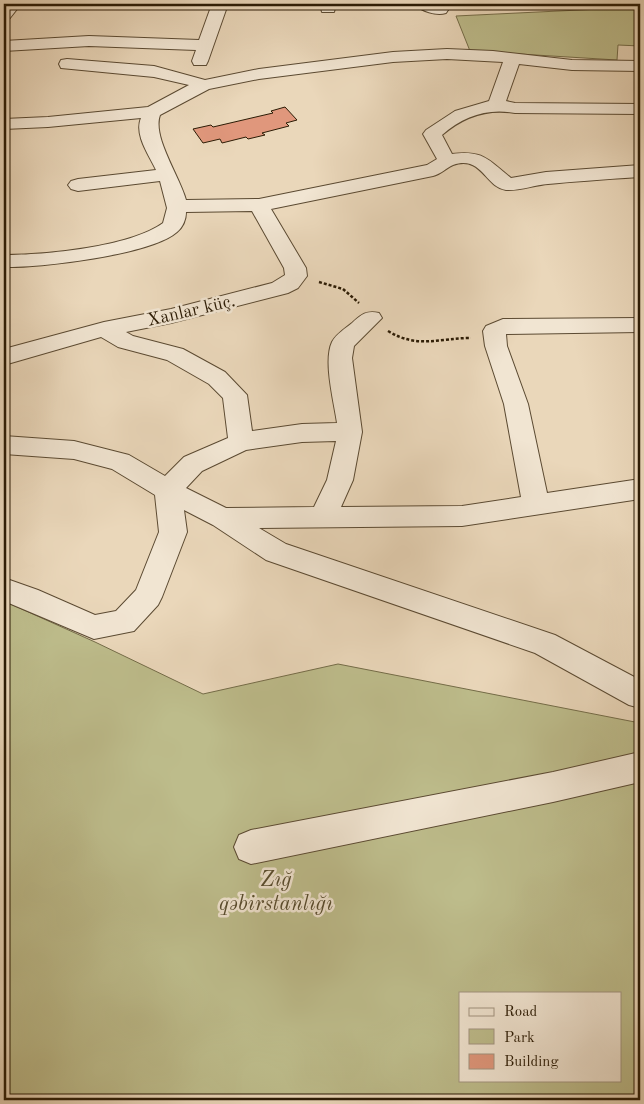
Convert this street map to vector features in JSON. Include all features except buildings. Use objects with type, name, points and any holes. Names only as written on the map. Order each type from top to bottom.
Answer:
[{"type":"street","points":[[204,85],[199,71],[220,4]]},
{"type":"street","points":[[423,4],[440,10]]},
{"type":"street","points":[[4,46],[89,41],[206,45]]},
{"type":"street","points":[[4,124],[48,122],[152,112],[204,85],[259,74],[393,57],[447,54],[572,64],[640,66]]},
{"type":"street","points":[[496,105],[512,58]]},
{"type":"street","points":[[67,64],[166,72],[183,76],[204,85]]},
{"type":"street","points":[[447,161],[432,134],[443,124],[472,110],[496,105],[515,108],[640,110]]},
{"type":"street","points":[[4,261],[42,260],[68,256],[151,238],[164,233],[172,226],[177,206],[167,174],[151,136],[148,124],[152,112]]},
{"type":"street","points":[[177,206],[259,205],[433,170],[447,161],[474,157],[482,160],[497,177],[507,184],[546,178],[640,170]]},
{"type":"street","points":[[78,185],[167,174]]},
{"type":"street","name":"Xanlar küç.","points":[[4,357],[104,329],[171,316],[280,288],[290,283],[296,276],[295,268],[259,205]]},
{"type":"street","points":[[323,517],[340,480],[350,432],[340,358],[343,342],[371,318]]},
{"type":"street","points":[[536,505],[516,404],[496,346],[494,331],[503,326],[640,325]]},
{"type":"street","points":[[104,329],[126,342],[175,354],[217,378],[234,395],[241,442]]},
{"type":"street","points":[[168,490],[193,464],[241,442],[302,433],[350,432]]},
{"type":"street","points":[[4,445],[74,450],[120,462],[222,518],[276,552],[545,644],[640,695]]},
{"type":"street","points":[[222,518],[462,516],[640,489]]},
{"type":"street","points":[[4,590],[28,598],[94,627],[124,622],[148,597],[173,532],[168,490]]},
{"type":"street","points":[[251,847],[553,787],[640,767]]},
{"type":"path","points":[[145,1099],[159,1100]]},
{"type":"green space","points":[[599,4],[640,4],[640,46],[618,45],[617,60],[470,51],[456,16],[600,9]]},
{"type":"green space","name":"Zığ qəbirstanlığı","points":[[4,601],[203,694],[338,664],[640,723],[640,1100],[4,1100]]}]
